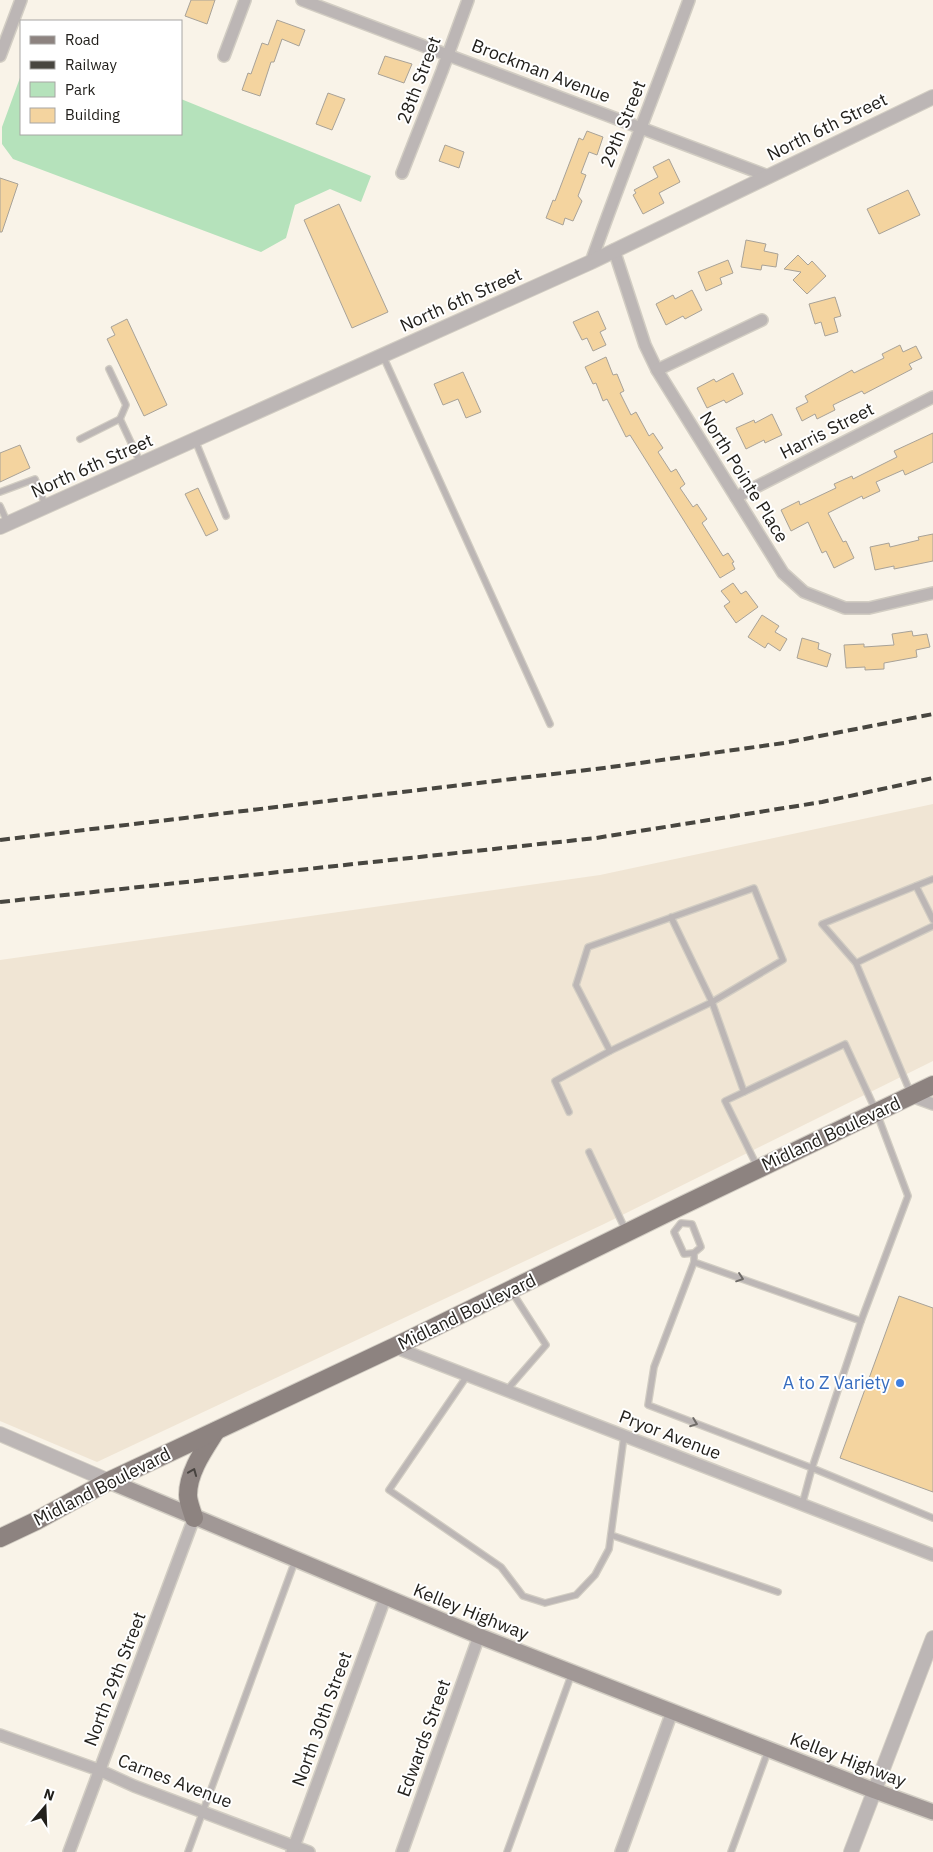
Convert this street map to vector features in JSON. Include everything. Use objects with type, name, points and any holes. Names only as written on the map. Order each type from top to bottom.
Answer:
[{"type":"main road","name":"Midland Boulevard","points":[[0,1538],[36,1521],[109,1481],[394,1347],[627,1233],[679,1215],[758,1168],[933,1085]]},
{"type":"main road","points":[[194,1518],[188,1496],[190,1480],[197,1463],[216,1431]]},
{"type":"main road","name":"Kelley Highway","points":[[109,1481],[479,1636],[768,1750],[933,1812]]},
{"type":"street","points":[[0,56],[21,0]]},
{"type":"street","points":[[224,56],[245,0]]},
{"type":"street","name":"Brockman Avenue","points":[[302,0],[768,176]]},
{"type":"street","name":"28th Street","points":[[402,173],[468,0]]},
{"type":"street","name":"29th Street","points":[[591,262],[619,181],[642,128],[689,0]]},
{"type":"street","name":"North 6th Street","points":[[4,526],[591,262],[933,97]]},
{"type":"street","name":"North Pointe Place","points":[[614,250],[645,345],[657,370],[783,573],[804,592],[845,608],[868,608],[933,593]]},
{"type":"street","points":[[657,370],[762,320]]},
{"type":"street","name":"Harris Street","points":[[736,497],[933,397]]},
{"type":"street","points":[[911,1096],[933,1104]]},
{"type":"street","name":"Pryor Avenue","points":[[394,1347],[933,1555]]},
{"type":"street","name":"Kelley Highway","points":[[0,1434],[109,1481]]},
{"type":"street","name":"North 29th Street","points":[[69,1852],[194,1518]]},
{"type":"street","name":"North 30th Street","points":[[293,1849],[385,1598]]},
{"type":"street","name":"Edwards Street","points":[[402,1852],[479,1636]]},
{"type":"street","points":[[851,1852],[933,1638]]},
{"type":"street","points":[[620,1852],[672,1712]]},
{"type":"street","name":"Carnes Avenue","points":[[0,1734],[99,1770],[134,1786],[204,1812],[293,1849],[309,1852]]},
{"type":"lane","points":[[383,356],[550,724]]},
{"type":"lane","points":[[80,439],[120,419],[126,405],[109,368]]},
{"type":"lane","points":[[120,419],[141,464]]},
{"type":"lane","points":[[195,440],[226,516]]},
{"type":"lane","points":[[0,492],[35,479],[46,507]]},
{"type":"lane","points":[[0,506],[4,526]]},
{"type":"lane","points":[[911,1096],[856,963],[822,924],[933,879]]},
{"type":"lane","points":[[916,886],[933,920]]},
{"type":"lane","points":[[569,1112],[555,1081],[610,1051],[712,1002],[783,960],[754,888],[588,947],[576,985],[610,1051]]},
{"type":"lane","points":[[671,917],[712,1002],[744,1092]]},
{"type":"lane","points":[[856,963],[933,926]]},
{"type":"lane","points":[[758,1168],[726,1101],[845,1044],[876,1111],[908,1196],[862,1321],[812,1468],[802,1505]]},
{"type":"lane","points":[[589,1152],[627,1233]]},
{"type":"lane","points":[[694,1254],[684,1254],[674,1232],[679,1215],[692,1224],[701,1246],[694,1254],[694,1262],[654,1367],[648,1405],[812,1468],[933,1518]]},
{"type":"lane","points":[[694,1262],[862,1321]]},
{"type":"lane","points":[[506,1391],[546,1345],[511,1290]]},
{"type":"lane","points":[[467,1376],[389,1490],[502,1567],[523,1596],[545,1603],[576,1595],[595,1575],[609,1549],[624,1436]]},
{"type":"lane","points":[[611,1535],[778,1592]]},
{"type":"lane","points":[[188,1852],[295,1560]]},
{"type":"lane","points":[[507,1852],[572,1673]]},
{"type":"lane","points":[[731,1852],[768,1750]]},
{"type":"shaded area","points":[[933,804],[933,1061],[604,1224],[97,1462],[0,1421],[0,960],[600,875]]},
{"type":"green space","points":[[20,78],[20,135],[182,135],[182,99],[371,176],[361,202],[330,189],[295,205],[286,238],[261,252],[13,159],[2,144],[2,127]]},
{"type":"building","points":[[191,0],[215,0],[207,24],[185,16]]},
{"type":"building","points":[[277,20],[305,30],[299,46],[282,39],[274,62],[271,62],[260,96],[242,90],[248,73],[251,74],[262,43],[268,45]]},
{"type":"building","points":[[385,56],[412,64],[404,83],[378,74]]},
{"type":"building","points":[[328,93],[345,99],[332,130],[316,124]]},
{"type":"building","points":[[587,131],[603,137],[597,155],[589,152],[581,173],[586,175],[578,196],[582,201],[573,221],[565,218],[563,225],[546,218],[553,200],[555,201],[579,138],[583,140]]},
{"type":"building","points":[[445,145],[464,152],[459,168],[439,161]]},
{"type":"building","points":[[669,159],[680,182],[659,193],[664,203],[643,214],[633,195],[636,193],[634,190],[658,177],[653,167]]},
{"type":"building","points":[[0,178],[18,184],[2,232],[0,232]]},
{"type":"building","points":[[908,190],[920,215],[879,234],[867,209]]},
{"type":"building","points":[[339,204],[388,312],[352,328],[304,220]]},
{"type":"building","points":[[746,240],[766,244],[764,251],[778,254],[776,267],[762,265],[761,270],[741,267]]},
{"type":"building","points":[[798,255],[808,265],[812,261],[826,276],[807,294],[793,280],[801,272],[784,269]]},
{"type":"building","points":[[728,260],[733,273],[720,278],[722,284],[706,291],[698,272]]},
{"type":"building","points":[[692,290],[702,310],[685,319],[683,316],[666,325],[656,304],[673,295],[675,299]]},
{"type":"building","points":[[835,297],[841,316],[834,318],[838,332],[825,336],[821,322],[815,324],[809,304]]},
{"type":"building","points":[[598,311],[606,329],[600,332],[606,345],[593,351],[587,338],[582,340],[573,322]]},
{"type":"building","points":[[127,319],[167,405],[144,416],[107,339],[115,335],[111,327]]},
{"type":"building","points":[[900,345],[903,352],[916,346],[922,358],[909,364],[912,369],[864,394],[862,391],[833,405],[835,410],[817,419],[815,414],[802,421],[796,408],[808,402],[805,396],[852,370],[854,373],[884,358],[882,354]]},
{"type":"building","points":[[606,357],[613,375],[617,374],[624,391],[620,393],[631,415],[636,412],[649,436],[653,433],[663,448],[658,452],[671,472],[676,469],[685,484],[680,488],[693,507],[697,504],[707,519],[702,523],[723,556],[728,553],[734,562],[732,563],[735,569],[720,578],[630,435],[626,437],[607,399],[603,401],[596,383],[593,384],[585,367]]},
{"type":"building","points":[[463,372],[481,412],[466,418],[458,399],[443,405],[434,384]]},
{"type":"building","points":[[733,373],[743,394],[726,403],[724,400],[707,408],[697,388],[714,379],[716,382]]},
{"type":"building","points":[[772,414],[782,435],[765,443],[764,440],[746,449],[736,428],[754,420],[755,423]]},
{"type":"building","points":[[933,433],[933,462],[905,475],[903,470],[876,482],[880,491],[863,499],[862,496],[828,513],[843,542],[846,541],[854,558],[834,568],[826,551],[822,553],[808,522],[791,531],[781,510],[799,501],[800,505],[836,488],[834,484],[852,476],[853,479],[897,457],[894,451]]},
{"type":"building","points":[[20,445],[30,468],[0,482],[0,453]]},
{"type":"building","points":[[198,488],[218,530],[206,536],[185,494]]},
{"type":"building","points":[[933,534],[933,561],[894,569],[894,566],[875,570],[870,547],[889,543],[890,547],[919,540],[918,537]]},
{"type":"building","points":[[733,583],[741,594],[746,591],[758,607],[736,623],[724,606],[730,602],[721,591]]},
{"type":"building","points":[[762,615],[779,626],[775,632],[787,639],[780,651],[768,643],[765,648],[748,637]]},
{"type":"building","points":[[912,631],[913,636],[927,634],[930,647],[916,650],[917,657],[884,663],[884,669],[846,668],[844,645],[864,644],[864,647],[894,645],[892,634]]},
{"type":"building","points":[[802,638],[819,643],[818,649],[831,654],[827,667],[797,658]]},
{"type":"building","name":"A to Z Variety","points":[[899,1296],[933,1308],[933,1492],[840,1458]]},
{"type":"railway","points":[[0,840],[604,768],[784,743],[933,714]]},
{"type":"railway","points":[[0,902],[596,838],[822,802],[933,778]]},
{"type":"place","name":"A to Z Variety","points":[[900,1383]]}]
